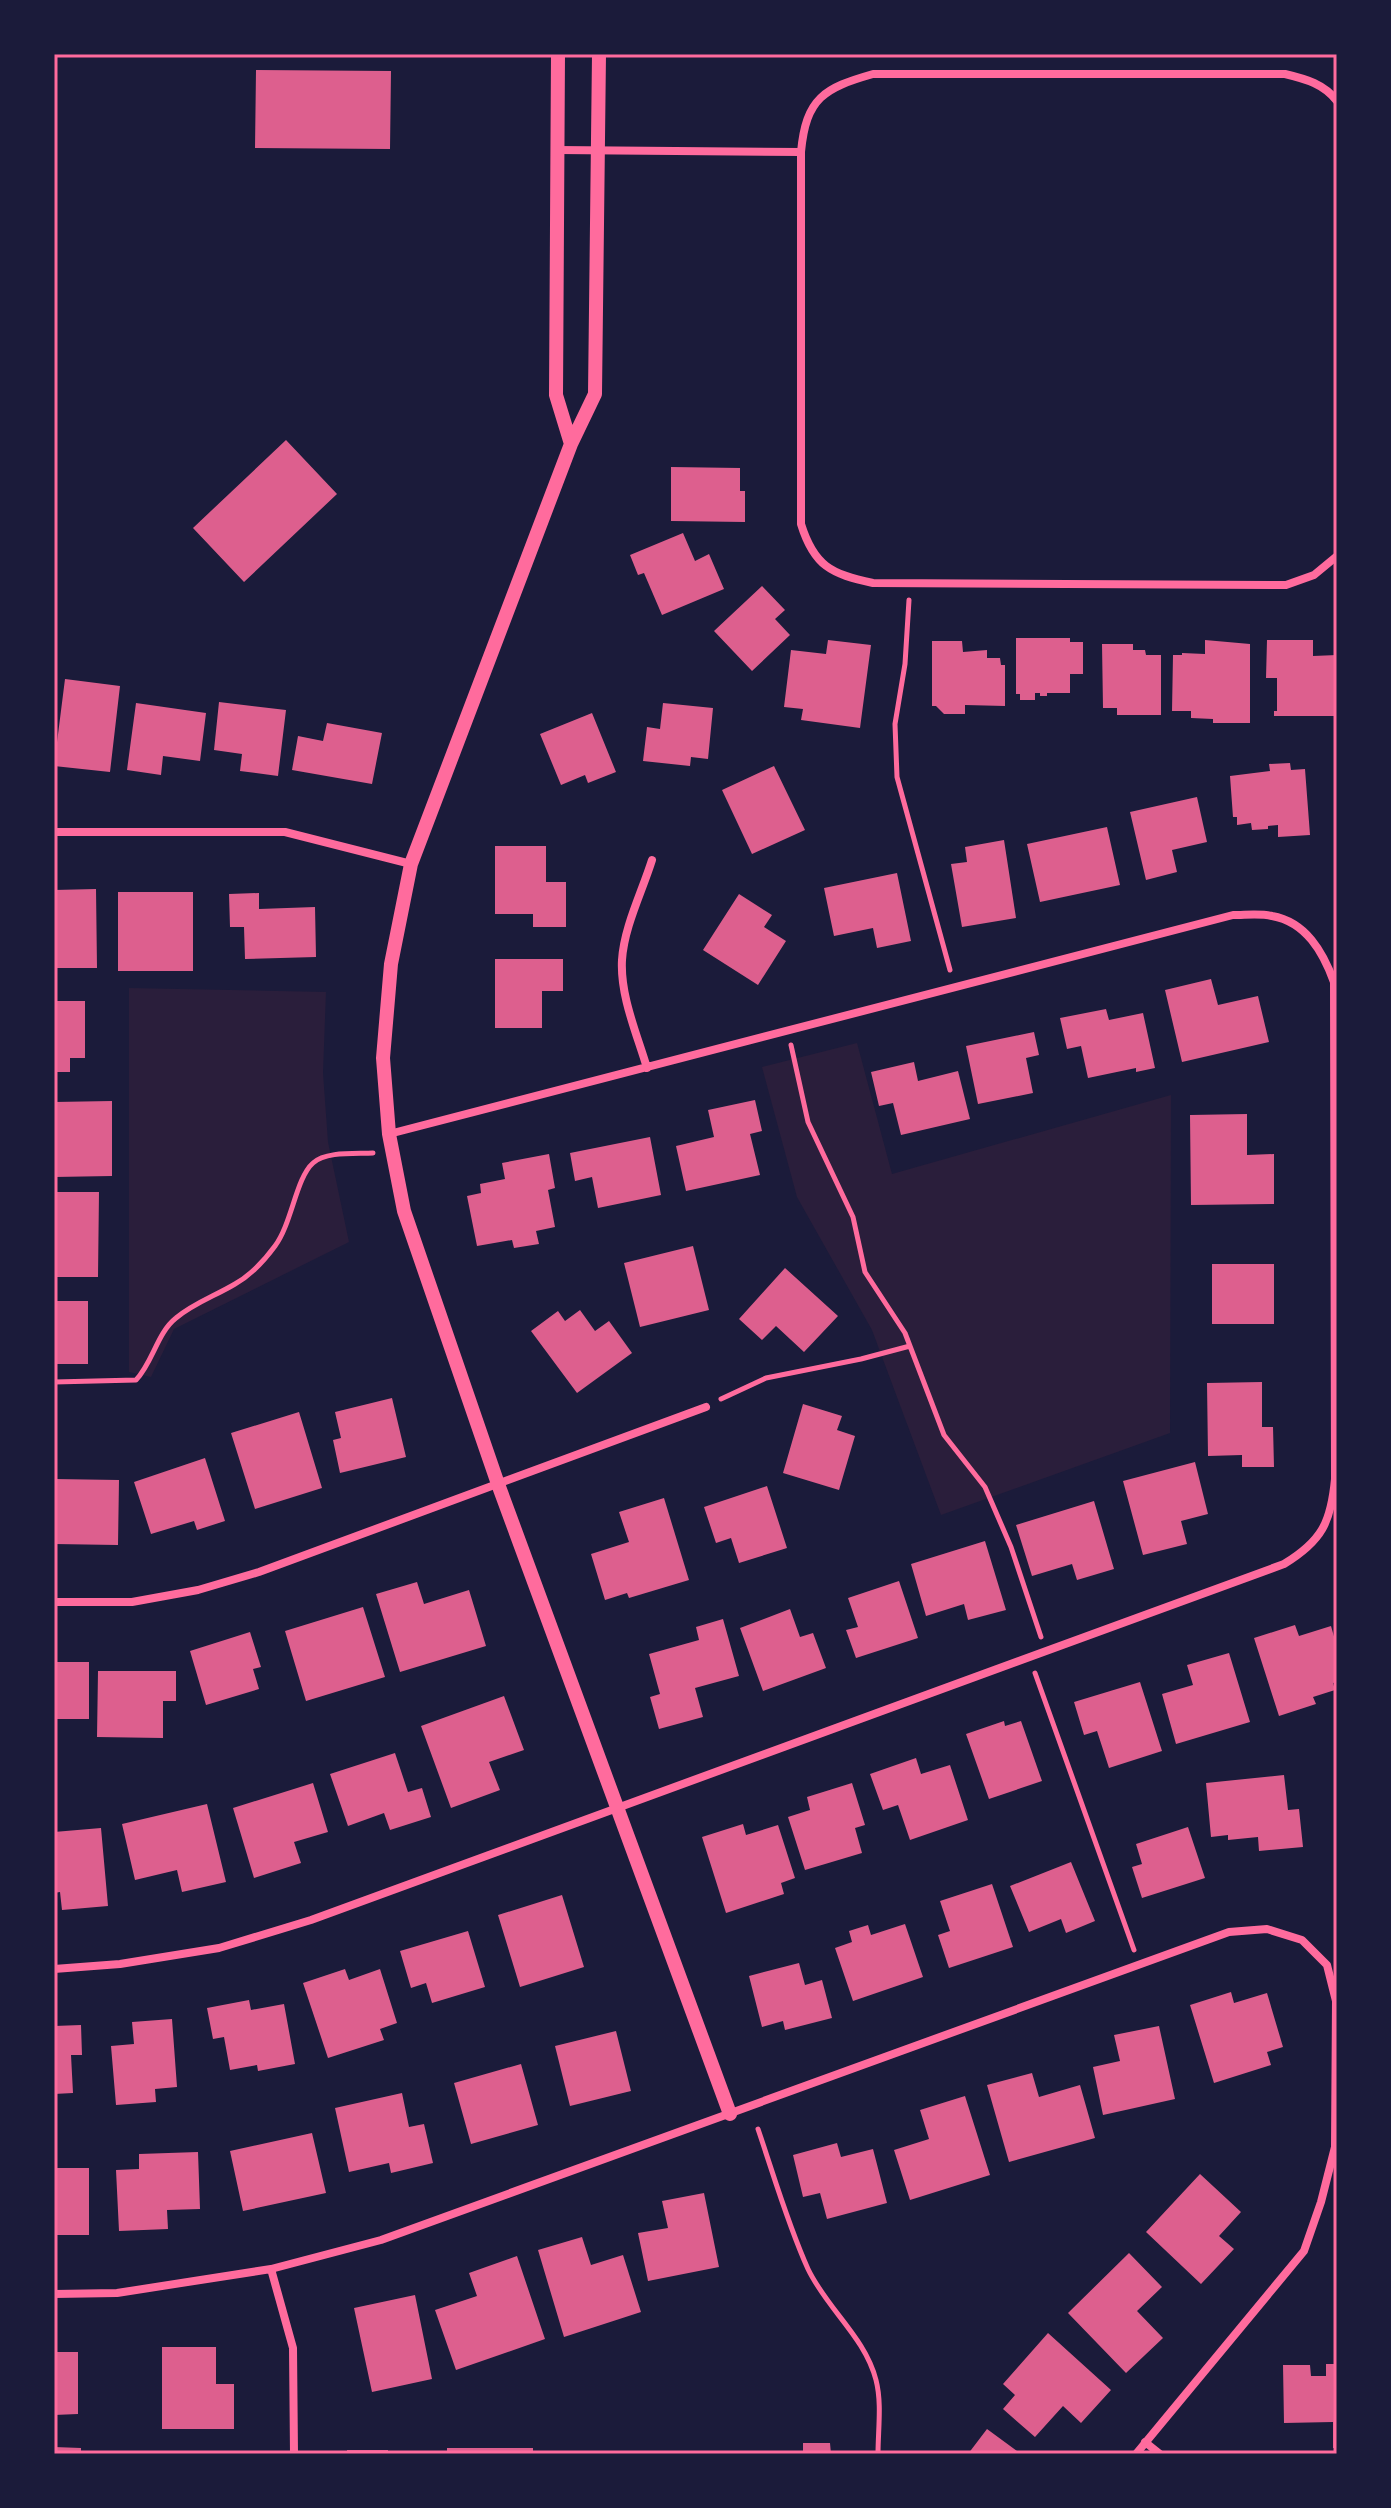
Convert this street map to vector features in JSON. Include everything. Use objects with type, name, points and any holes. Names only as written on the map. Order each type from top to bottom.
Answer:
[{"type":"street","points":[[558,54],[556,395],[571,444]]},
{"type":"street","points":[[599,54],[595,394],[571,444],[411,864],[391,964],[383,1058],[391,1151],[404,1211],[498,1484],[730,2114]]},
{"type":"street","points":[[1334,98],[1310,80],[1285,74],[873,74],[839,84],[817,101],[804,123],[801,152],[801,524],[809,548],[827,569],[873,583],[1286,585],[1314,575],[1337,556]]},
{"type":"street","points":[[557,150],[801,152]]},
{"type":"street","points":[[54,832],[285,832],[411,864]]},
{"type":"street","points":[[647,1068],[624,987],[622,960],[627,933],[652,860]]},
{"type":"street","points":[[54,1969],[120,1964],[219,1948],[311,1920],[1284,1564],[1304,1552],[1319,1537],[1332,1510],[1335,1479],[1336,1235],[1334,982],[1324,955],[1304,930],[1273,916],[1233,915],[389,1134]]},
{"type":"street","points":[[54,1602],[132,1602],[198,1590],[259,1572],[706,1407]]},
{"type":"street","points":[[54,2294],[117,2293],[271,2269],[381,2240],[1229,1932],[1267,1929],[1302,1940],[1327,1965],[1336,2001],[1335,2147],[1304,2251],[1136,2454]]},
{"type":"street","points":[[271,2269],[293,2348],[294,2454]]},
{"type":"street","points":[[1145,2442],[1160,2454]]},
{"type":"path","points":[[909,583],[907,654],[895,724],[897,777],[954,989]]},
{"type":"path","points":[[788,1032],[808,1122],[853,1217],[865,1272],[894,1314],[910,1346],[944,1435],[977,1476],[996,1512],[1046,1651]]},
{"type":"path","points":[[54,1382],[136,1380],[147,1369],[173,1320],[238,1283],[260,1265],[278,1242],[303,1176],[314,1161],[331,1156],[391,1151]]},
{"type":"path","points":[[706,1407],[766,1378],[910,1346]]},
{"type":"path","points":[[1030,1657],[1140,1965]]},
{"type":"path","points":[[758,2129],[807,2267],[824,2298],[861,2346],[872,2367],[879,2402],[878,2454]]},
{"type":"shaded area","points":[[129,988],[326,992],[323,1073],[328,1142],[349,1242],[174,1329],[151,1377],[129,1372]]},
{"type":"shaded area","points":[[857,1043],[892,1174],[1171,1095],[1170,1433],[941,1515],[872,1330],[797,1197],[762,1067]]},
{"type":"building","points":[[256,70],[391,71],[390,149],[255,148]]},
{"type":"building","points":[[286,440],[337,494],[244,582],[193,528]]},
{"type":"building","points":[[671,467],[740,468],[740,491],[745,491],[745,522],[671,521]]},
{"type":"building","points":[[683,533],[695,561],[709,554],[724,589],[662,615],[644,573],[638,575],[630,555]]},
{"type":"building","points":[[762,586],[785,610],[775,619],[790,635],[752,671],[714,631]]},
{"type":"building","points":[[1016,638],[1070,638],[1070,642],[1083,642],[1083,674],[1070,674],[1070,693],[1040,696],[1040,693],[1035,693],[1035,700],[1020,700],[1020,694],[1016,694]]},
{"type":"building","points":[[828,640],[871,645],[860,728],[801,720],[803,709],[784,707],[791,650],[826,654]]},
{"type":"building","points":[[1205,640],[1250,644],[1250,723],[1213,723],[1213,719],[1191,718],[1191,711],[1172,711],[1173,655],[1205,654]]},
{"type":"building","points":[[1267,640],[1313,640],[1313,656],[1337,655],[1337,716],[1274,716],[1274,711],[1277,711],[1277,678],[1266,678]]},
{"type":"building","points":[[932,641],[962,641],[963,652],[987,650],[987,658],[1000,658],[1001,665],[1005,665],[1005,706],[965,705],[965,714],[944,714],[932,706]]},
{"type":"building","points":[[1102,644],[1133,644],[1133,650],[1145,650],[1146,655],[1161,655],[1161,715],[1117,715],[1117,708],[1103,708]]},
{"type":"building","points":[[65,679],[120,686],[110,772],[54,766]]},
{"type":"building","points":[[219,702],[286,710],[278,776],[240,771],[242,754],[214,750]]},
{"type":"building","points":[[136,703],[206,713],[200,761],[163,756],[161,775],[127,770]]},
{"type":"building","points":[[663,703],[713,708],[708,759],[691,757],[690,766],[643,761],[647,727],[660,729]]},
{"type":"building","points":[[592,713],[616,772],[588,783],[585,775],[561,785],[540,734]]},
{"type":"building","points":[[327,723],[382,733],[372,784],[292,770],[298,736],[323,741]]},
{"type":"building","points":[[1290,763],[1291,770],[1305,769],[1310,835],[1278,837],[1278,825],[1252,830],[1251,823],[1237,825],[1237,817],[1233,817],[1230,776],[1270,771],[1269,764]]},
{"type":"building","points":[[774,766],[805,830],[752,854],[722,790]]},
{"type":"building","points":[[1197,797],[1207,842],[1172,850],[1177,872],[1146,880],[1130,812]]},
{"type":"building","points":[[1107,827],[1120,885],[1040,902],[1027,844]]},
{"type":"building","points":[[1004,840],[1016,918],[962,927],[951,864],[967,862],[965,847]]},
{"type":"building","points":[[495,846],[546,846],[546,882],[566,882],[566,927],[533,927],[533,914],[495,914]]},
{"type":"building","points":[[897,873],[911,941],[877,948],[873,928],[834,936],[824,888]]},
{"type":"building","points":[[96,889],[97,968],[54,968],[54,890]]},
{"type":"building","points":[[118,892],[193,892],[193,971],[118,971]]},
{"type":"building","points":[[259,893],[259,909],[315,907],[316,957],[245,959],[244,927],[230,927],[229,894]]},
{"type":"building","points":[[739,894],[772,915],[764,927],[786,941],[758,985],[703,950]]},
{"type":"building","points":[[495,959],[563,959],[563,991],[542,991],[542,1028],[495,1028]]},
{"type":"building","points":[[1211,979],[1218,1005],[1258,996],[1269,1042],[1182,1062],[1165,990]]},
{"type":"building","points":[[54,1001],[85,1001],[85,1058],[70,1058],[70,1072],[54,1072]]},
{"type":"building","points":[[1106,1009],[1109,1020],[1143,1013],[1155,1068],[1136,1072],[1136,1068],[1088,1078],[1081,1046],[1067,1049],[1060,1018]]},
{"type":"building","points":[[1034,1032],[1039,1055],[1026,1058],[1033,1093],[978,1104],[966,1046]]},
{"type":"building","points":[[914,1062],[918,1081],[958,1071],[970,1119],[901,1135],[893,1103],[879,1106],[871,1072]]},
{"type":"building","points":[[755,1100],[762,1131],[750,1134],[760,1175],[686,1191],[676,1146],[714,1137],[708,1110]]},
{"type":"building","points":[[112,1101],[112,1176],[54,1177],[54,1102]]},
{"type":"building","points":[[1247,1114],[1247,1155],[1274,1154],[1274,1204],[1191,1205],[1190,1115]]},
{"type":"building","points":[[650,1137],[661,1195],[598,1208],[592,1177],[575,1181],[570,1153]]},
{"type":"building","points":[[549,1154],[555,1188],[548,1190],[555,1227],[536,1231],[539,1244],[514,1248],[512,1240],[477,1246],[467,1196],[481,1193],[480,1184],[505,1179],[502,1163]]},
{"type":"building","points":[[54,1192],[99,1192],[98,1277],[54,1277]]},
{"type":"building","points":[[693,1246],[709,1310],[640,1327],[624,1263]]},
{"type":"building","points":[[1212,1264],[1274,1264],[1274,1324],[1212,1324]]},
{"type":"building","points":[[785,1268],[838,1316],[804,1352],[776,1326],[762,1340],[739,1319]]},
{"type":"building","points":[[54,1301],[88,1301],[88,1364],[54,1364]]},
{"type":"building","points":[[580,1310],[595,1331],[609,1321],[632,1353],[577,1393],[531,1331],[558,1311],[565,1321]]},
{"type":"building","points":[[1262,1382],[1262,1427],[1273,1427],[1274,1467],[1242,1467],[1242,1455],[1208,1456],[1207,1383]]},
{"type":"building","points":[[392,1398],[406,1457],[340,1473],[333,1440],[341,1438],[335,1412]]},
{"type":"building","points":[[803,1404],[842,1416],[837,1430],[855,1436],[839,1490],[783,1473]]},
{"type":"building","points":[[299,1412],[322,1488],[255,1509],[231,1433]]},
{"type":"building","points":[[205,1458],[225,1521],[197,1530],[194,1521],[151,1534],[134,1482]]},
{"type":"building","points":[[1195,1462],[1208,1514],[1181,1521],[1187,1544],[1143,1555],[1123,1481]]},
{"type":"building","points":[[54,1479],[119,1480],[118,1545],[54,1544]]},
{"type":"building","points":[[767,1486],[787,1548],[739,1563],[731,1538],[716,1543],[704,1507]]},
{"type":"building","points":[[664,1498],[689,1580],[629,1598],[627,1593],[605,1600],[591,1554],[629,1542],[619,1512]]},
{"type":"building","points":[[1094,1501],[1114,1569],[1077,1580],[1072,1564],[1032,1576],[1016,1525]]},
{"type":"building","points":[[985,1541],[1006,1610],[968,1620],[964,1604],[926,1616],[911,1564]]},
{"type":"building","points":[[899,1581],[918,1638],[856,1658],[846,1630],[858,1627],[848,1598]]},
{"type":"building","points":[[417,1582],[424,1604],[469,1590],[486,1646],[400,1672],[376,1594]]},
{"type":"building","points":[[363,1607],[385,1677],[306,1701],[285,1631]]},
{"type":"building","points":[[790,1609],[800,1637],[813,1633],[826,1668],[763,1691],[740,1628]]},
{"type":"building","points":[[723,1619],[739,1676],[695,1688],[703,1717],[659,1729],[650,1697],[660,1694],[649,1654],[699,1640],[696,1627]]},
{"type":"building","points":[[1295,1625],[1299,1636],[1331,1626],[1337,1647],[1337,1682],[1333,1683],[1335,1690],[1313,1697],[1316,1704],[1279,1716],[1254,1638]]},
{"type":"building","points":[[250,1632],[261,1667],[253,1669],[259,1689],[206,1705],[190,1651]]},
{"type":"building","points":[[1229,1653],[1250,1722],[1176,1744],[1162,1694],[1193,1685],[1187,1665]]},
{"type":"building","points":[[54,1662],[89,1662],[89,1719],[54,1719]]},
{"type":"building","points":[[98,1671],[176,1671],[176,1701],[163,1701],[163,1738],[97,1737]]},
{"type":"building","points":[[1140,1682],[1162,1751],[1109,1768],[1097,1731],[1084,1735],[1074,1702]]},
{"type":"building","points":[[504,1696],[524,1750],[489,1762],[500,1790],[451,1808],[421,1726]]},
{"type":"building","points":[[1004,1721],[1005,1726],[1021,1721],[1042,1781],[989,1799],[966,1734]]},
{"type":"building","points":[[395,1753],[408,1792],[422,1788],[431,1817],[390,1830],[384,1813],[348,1826],[330,1774]]},
{"type":"building","points":[[916,1758],[921,1774],[950,1765],[968,1820],[910,1840],[898,1805],[883,1810],[870,1774]]},
{"type":"building","points":[[1284,1775],[1288,1810],[1299,1809],[1303,1847],[1259,1851],[1258,1837],[1228,1840],[1228,1835],[1211,1837],[1206,1783]]},
{"type":"building","points":[[313,1783],[328,1832],[294,1842],[301,1863],[254,1878],[233,1808]]},
{"type":"building","points":[[852,1783],[865,1825],[855,1828],[862,1853],[805,1870],[788,1817],[810,1810],[807,1797]]},
{"type":"building","points":[[207,1804],[226,1882],[182,1892],[177,1870],[135,1880],[122,1824]]},
{"type":"building","points":[[743,1824],[746,1835],[778,1825],[795,1878],[781,1883],[784,1894],[726,1913],[702,1837]]},
{"type":"building","points":[[1188,1827],[1205,1878],[1142,1898],[1132,1867],[1142,1864],[1136,1844]]},
{"type":"building","points":[[101,1828],[108,1906],[62,1910],[60,1892],[54,1893],[54,1832]]},
{"type":"building","points":[[1071,1862],[1095,1921],[1066,1933],[1061,1919],[1029,1932],[1010,1886]]},
{"type":"building","points":[[992,1884],[1013,1947],[949,1968],[938,1935],[950,1931],[940,1901]]},
{"type":"building","points":[[562,1895],[584,1967],[520,1987],[498,1915]]},
{"type":"building","points":[[905,1924],[923,1977],[853,2001],[835,1948],[852,1942],[849,1931],[868,1925],[871,1935]]},
{"type":"building","points":[[468,1931],[485,1987],[432,2003],[426,1983],[411,1988],[400,1951]]},
{"type":"building","points":[[799,1963],[805,1985],[822,1980],[832,2018],[785,2030],[783,2021],[762,2027],[749,1976]]},
{"type":"building","points":[[345,1969],[349,1980],[380,1969],[397,2023],[380,2029],[384,2040],[328,2058],[303,1983]]},
{"type":"building","points":[[1231,1992],[1234,2003],[1267,1993],[1283,2047],[1267,2052],[1271,2065],[1214,2083],[1190,2005]]},
{"type":"building","points":[[249,2000],[251,2010],[284,2004],[295,2064],[258,2071],[257,2065],[230,2070],[224,2037],[213,2039],[207,2008]]},
{"type":"building","points":[[172,2019],[177,2087],[155,2089],[156,2102],[116,2105],[111,2046],[134,2044],[132,2022]]},
{"type":"building","points":[[81,2025],[82,2055],[71,2055],[73,2093],[54,2094],[54,2026]]},
{"type":"building","points":[[1159,2026],[1175,2099],[1103,2115],[1093,2067],[1120,2061],[1114,2035]]},
{"type":"building","points":[[616,2031],[631,2091],[570,2106],[555,2046]]},
{"type":"building","points":[[521,2064],[538,2125],[471,2144],[454,2083]]},
{"type":"building","points":[[1032,2073],[1039,2097],[1080,2085],[1095,2138],[1009,2162],[987,2085]]},
{"type":"building","points":[[402,2093],[409,2127],[424,2124],[433,2163],[391,2173],[389,2163],[349,2172],[335,2108]]},
{"type":"building","points":[[965,2096],[990,2175],[910,2200],[894,2150],[929,2139],[920,2110]]},
{"type":"building","points":[[312,2133],[326,2193],[243,2211],[230,2151]]},
{"type":"building","points":[[837,2143],[841,2157],[873,2149],[887,2203],[827,2219],[820,2193],[803,2197],[793,2155]]},
{"type":"building","points":[[198,2152],[200,2209],[167,2210],[168,2229],[119,2231],[116,2170],[139,2169],[139,2154]]},
{"type":"building","points":[[54,2168],[89,2168],[89,2235],[54,2235]]},
{"type":"building","points":[[1200,2174],[1241,2212],[1219,2236],[1234,2249],[1201,2284],[1146,2232]]},
{"type":"building","points":[[704,2193],[719,2267],[648,2281],[638,2233],[668,2228],[662,2201]]},
{"type":"building","points":[[582,2237],[591,2265],[623,2255],[641,2312],[564,2337],[538,2250]]},
{"type":"building","points":[[1129,2253],[1162,2287],[1137,2311],[1163,2338],[1126,2373],[1068,2313]]},
{"type":"building","points":[[517,2256],[545,2339],[456,2370],[435,2310],[477,2296],[469,2273]]},
{"type":"building","points":[[415,2295],[432,2379],[372,2392],[354,2308]]},
{"type":"building","points":[[1048,2333],[1111,2390],[1081,2423],[1063,2406],[1035,2437],[1003,2409],[1015,2395],[1003,2384]]},
{"type":"building","points":[[162,2347],[216,2347],[216,2384],[234,2384],[234,2429],[162,2429]]},
{"type":"building","points":[[54,2352],[78,2352],[78,2414],[54,2415]]},
{"type":"building","points":[[1326,2364],[1337,2364],[1337,2448],[1333,2448],[1333,2422],[1284,2423],[1283,2365],[1310,2365],[1311,2376],[1326,2376]]},
{"type":"building","points":[[987,2429],[1021,2454],[968,2454]]},
{"type":"building","points":[[803,2443],[830,2443],[831,2454],[803,2454]]},
{"type":"building","points":[[54,2447],[81,2448],[81,2454],[54,2454]]},
{"type":"building","points":[[447,2448],[533,2448],[533,2454],[447,2454]]},
{"type":"building","points":[[347,2450],[388,2450],[388,2454],[347,2454]]}]
